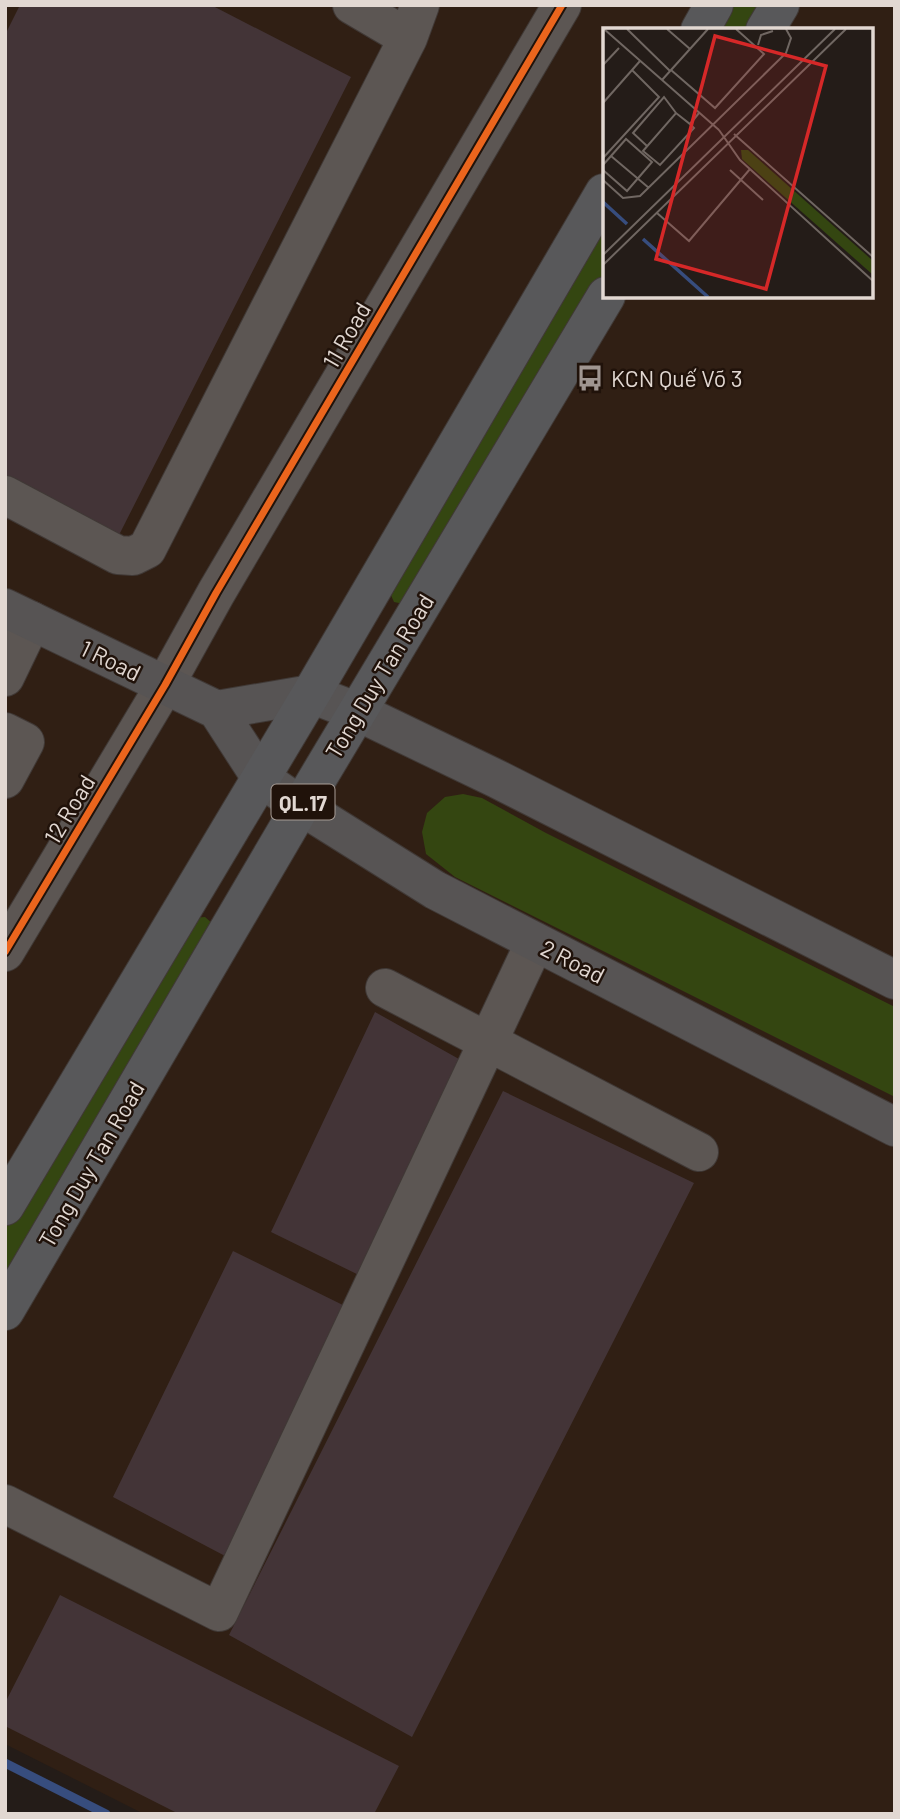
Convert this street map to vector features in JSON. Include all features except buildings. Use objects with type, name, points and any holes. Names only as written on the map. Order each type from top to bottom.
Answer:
[{"type":"highway","points":[[701,28],[714,5]]},
{"type":"highway","points":[[766,28],[780,5]]},
{"type":"highway","name":"QL.17","points":[[5,1206],[311,694],[603,195]]},
{"type":"highway","name":"Tong Duy Tan Road","points":[[5,1311],[301,806],[606,298]]},
{"type":"main road","name":"1 Road","points":[[18,614],[217,710]]},
{"type":"main road","points":[[261,778],[217,710],[311,694],[358,712],[495,778],[895,980]]},
{"type":"main road","name":"2 Road","points":[[261,778],[435,890],[895,1127]]},
{"type":"street","points":[[5,495],[118,555],[133,556],[147,549],[414,22],[352,5]]},
{"type":"street","name":"11 Road","points":[[165,685],[223,581],[562,5]]},
{"type":"street","points":[[5,677],[18,614]]},
{"type":"street","name":"12 Road","points":[[5,952],[165,685]]},
{"type":"street","points":[[5,732],[25,741],[5,779]]},
{"type":"street","points":[[5,1504],[219,1612],[535,942]]},
{"type":"street","points":[[385,988],[699,1152]]},
{"type":"shaded area","points":[[5,5],[895,5],[895,1814],[144,1814],[5,1744]]},
{"type":"green space","points":[[733,5],[764,5],[750,28],[720,28]]},
{"type":"green space","points":[[603,224],[603,277],[417,591],[404,604],[394,602],[389,591]]},
{"type":"green space","points":[[463,794],[482,798],[546,833],[895,1007],[895,1097],[455,877],[426,854],[422,832],[427,813],[445,797]]},
{"type":"green space","points":[[205,917],[213,924],[5,1276],[5,1228],[182,932],[192,918]]},
{"type":"waterway","points":[[5,1763],[106,1814]]},
{"type":"cycle path","points":[[5,952],[165,685],[216,593],[562,5]]},
{"type":"place","name":"KCN Quế Võ 3","points":[[590,378]]}]
